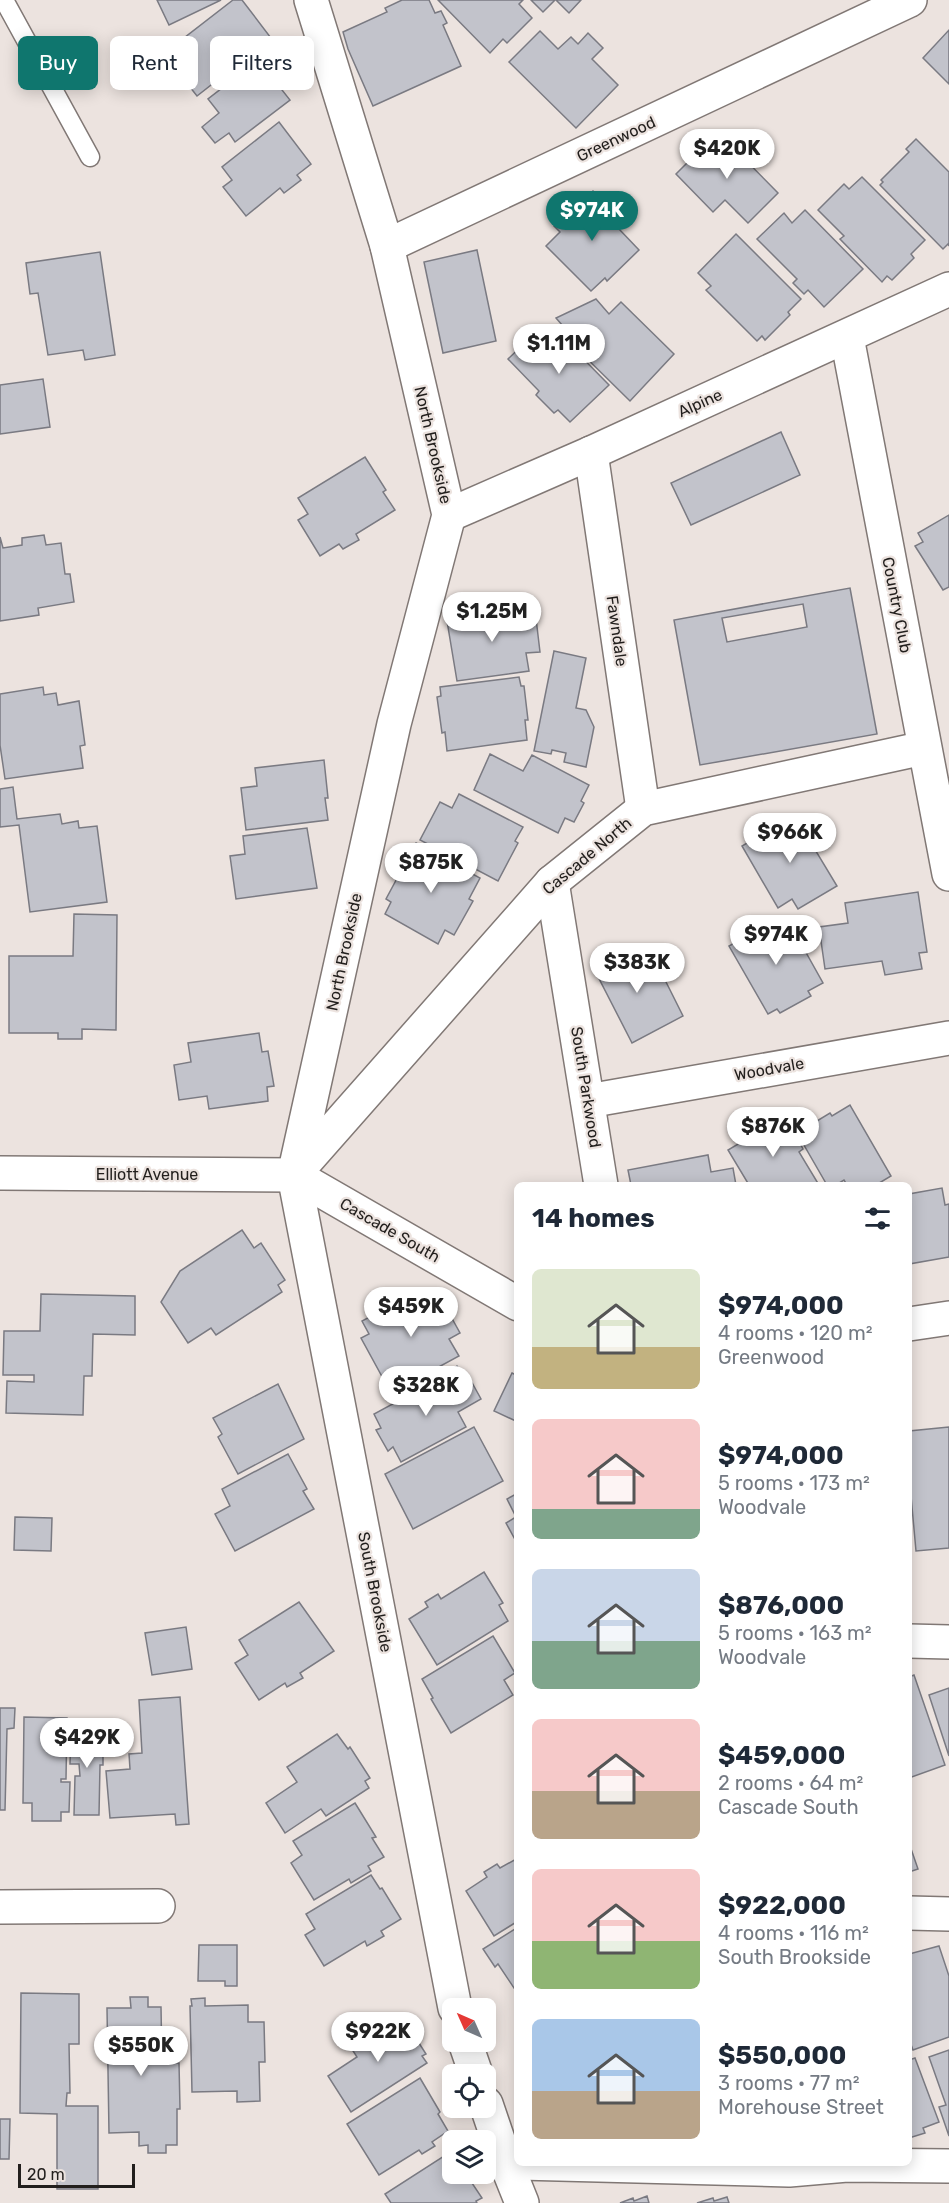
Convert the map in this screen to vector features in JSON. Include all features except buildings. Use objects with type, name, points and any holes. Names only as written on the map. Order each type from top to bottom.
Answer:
[{"type":"street","name":"North Brookside","points":[[294,1175],[394,724],[449,515],[387,246],[311,0]]},
{"type":"street","name":"Greenwood","points":[[387,246],[910,0]]},
{"type":"street","name":"Alpine","points":[[449,515],[591,453],[949,289]]},
{"type":"street","name":"Country Club","points":[[847,337],[949,874]]},
{"type":"street","name":"Fawndale","points":[[591,453],[643,809]]},
{"type":"street","name":"Cascade North","points":[[294,1175],[552,882],[643,809],[924,748]]},
{"type":"street","name":"South Parkwood","points":[[552,882],[601,1182]]},
{"type":"street","name":"Woodvale","points":[[588,1101],[949,1038]]},
{"type":"street","name":"Elliott Avenue","points":[[0,1173],[294,1175]]},
{"type":"street","name":"Cascade South","points":[[294,1175],[514,1302]]},
{"type":"street","name":"South Brookside","points":[[294,1175],[453,1998]]},
{"type":"street","points":[[912,1324],[949,1318]]},
{"type":"street","points":[[912,1641],[949,1642]]},
{"type":"street","points":[[0,1907],[158,1906]]},
{"type":"street","points":[[912,1913],[949,1914]]},
{"type":"street","points":[[493,2118],[514,2163]]},
{"type":"street","points":[[515,2166],[522,2203]]},
{"type":"street","points":[[720,2166],[818,2166]]},
{"type":"street","points":[[912,2166],[949,2166]]},
{"type":"lane","points":[[4,0],[90,158]]}]
